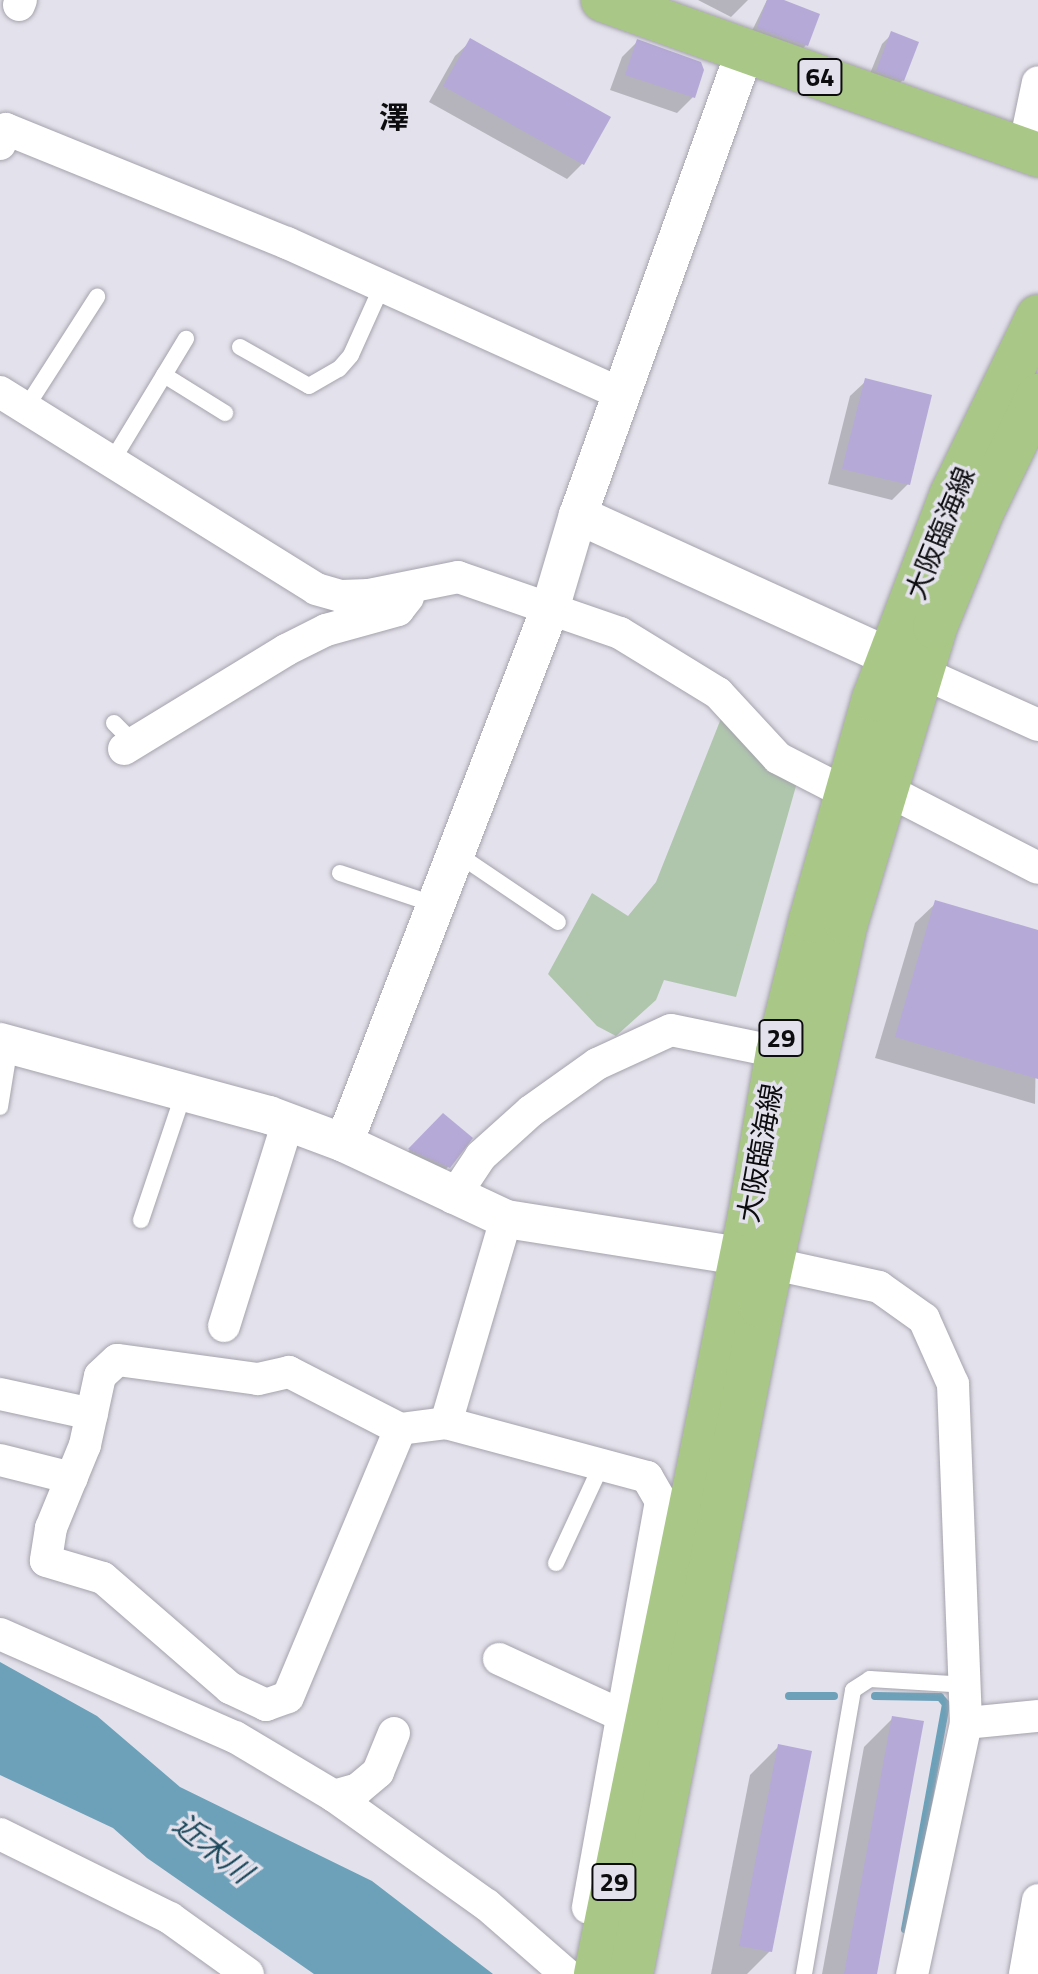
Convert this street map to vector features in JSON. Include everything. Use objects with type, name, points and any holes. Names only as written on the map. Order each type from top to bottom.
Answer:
[{"type":"main road","name":"64","points":[[603,0],[1031,152]]},
{"type":"main road","name":"大阪臨海線","points":[[756,1260],[778,1052],[906,666],[952,494],[1038,317]]},
{"type":"main road","name":"大阪臨海線","points":[[906,666],[1038,396]]},
{"type":"main road","name":"大阪臨海線","points":[[596,1974],[649,1794],[756,1260],[816,1050],[866,791]]},
{"type":"main road","name":"大阪臨海線","points":[[631,1974],[649,1794]]},
{"type":"street","points":[[344,1143],[551,606],[578,515],[745,50]]},
{"type":"street","points":[[1031,152],[1038,82]]},
{"type":"street","points":[[2,129],[382,286],[621,394]]},
{"type":"street","points":[[13,399],[316,589],[341,596],[458,577],[551,606],[620,633],[682,667],[743,715],[778,758],[866,791],[1038,868]]},
{"type":"street","points":[[578,515],[1038,725]]},
{"type":"street","points":[[124,738],[313,636],[398,610],[417,585]]},
{"type":"street","points":[[453,1198],[481,1156],[531,1111],[597,1064],[671,1030],[778,1052]]},
{"type":"street","points":[[5,1043],[288,1122],[344,1143],[453,1198],[506,1219],[756,1260],[879,1287],[924,1319],[953,1384],[968,1685],[966,1723],[912,1974]]},
{"type":"street","points":[[224,1326],[288,1122]]},
{"type":"street","points":[[446,1423],[506,1219]]},
{"type":"street","points":[[400,1429],[288,1697],[266,1705],[230,1688],[103,1578],[46,1561],[51,1528],[72,1478],[100,1376],[117,1360],[258,1379],[289,1372],[400,1429],[446,1423],[647,1477],[661,1501],[578,1974]]},
{"type":"street","points":[[0,1394],[92,1414]]},
{"type":"street","points":[[0,1460],[72,1478]]},
{"type":"street","points":[[0,1634],[235,1737],[334,1796],[487,1905],[566,1974]]},
{"type":"street","points":[[499,1659],[623,1716]]},
{"type":"street","points":[[966,1723],[1038,1716]]},
{"type":"street","points":[[334,1796],[358,1789],[378,1772],[394,1733]]},
{"type":"street","points":[[0,1834],[170,1918],[248,1974]]},
{"type":"street","points":[[1025,1974],[1038,1900]]},
{"type":"lane","points":[[240,347],[309,386],[339,369],[351,355],[382,286]]},
{"type":"lane","points":[[13,399],[97,297]]},
{"type":"lane","points":[[112,461],[186,339]]},
{"type":"lane","points":[[164,375],[225,413]]},
{"type":"lane","points":[[456,853],[558,922]]},
{"type":"lane","points":[[340,873],[436,905]]},
{"type":"lane","points":[[0,1107],[5,1043]]},
{"type":"lane","points":[[141,1220],[184,1092]]},
{"type":"lane","points":[[556,1563],[602,1464]]},
{"type":"lane","points":[[804,1974],[853,1690],[870,1679],[968,1685]]},
{"type":"green space","points":[[722,716],[798,779],[736,997],[664,980],[656,1000],[616,1036],[597,1026],[548,974],[592,893],[628,916],[656,882]]},
{"type":"water","name":"近木川","points":[[0,1662],[97,1716],[180,1787],[372,1881],[493,1974],[314,1974],[147,1858],[113,1828],[0,1775]]},
{"type":"building","points":[[767,0],[784,0],[820,14],[808,46],[757,28]]},
{"type":"building","points":[[891,31],[919,42],[904,81],[876,71]]},
{"type":"building","points":[[470,38],[611,117],[584,165],[443,86]]},
{"type":"building","points":[[637,39],[701,62],[704,70],[695,98],[625,75]]},
{"type":"building","points":[[865,378],[932,395],[910,485],[842,469]]},
{"type":"building","points":[[935,900],[1038,930],[1038,1079],[895,1037]]},
{"type":"building","points":[[443,1113],[473,1138],[450,1168],[408,1149]]},
{"type":"building","points":[[892,1716],[924,1721],[877,1974],[844,1974]]},
{"type":"building","points":[[778,1744],[812,1751],[772,1952],[739,1946]]},
{"type":"waterway","points":[[789,1696],[834,1696]]},
{"type":"waterway","points":[[875,1696],[940,1697],[946,1704],[905,1929]]},
{"type":"district","name":"澤","points":[[394,117]]}]
